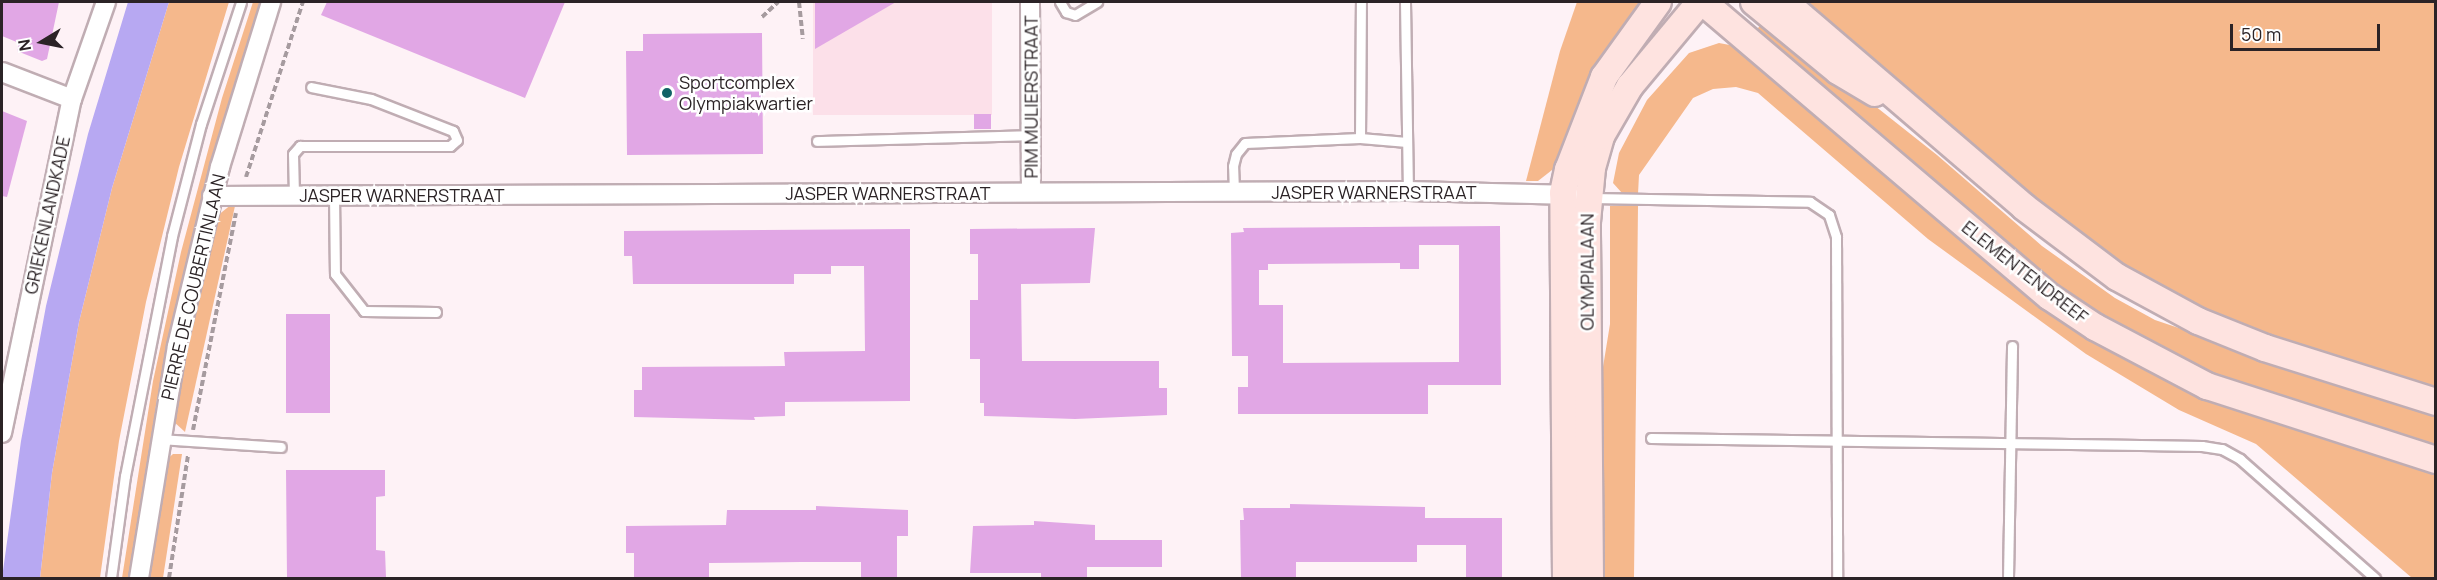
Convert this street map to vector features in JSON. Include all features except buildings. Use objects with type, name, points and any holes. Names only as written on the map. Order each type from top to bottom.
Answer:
[{"type":"main road","name":"OLYMPIALAAN","points":[[1590,579],[1575,195],[1571,159],[1604,77],[1658,2]]},
{"type":"main road","name":"OLYMPIALAAN","points":[[1566,579],[1575,195],[1613,111],[1702,2]]},
{"type":"main road","name":"ELEMENTENDREEF","points":[[1702,2],[2050,297],[2102,332],[2207,386],[2436,460]]},
{"type":"main road","points":[[1754,2],[1838,70],[1934,129]]},
{"type":"main road","points":[[1785,2],[2080,252],[2166,305],[2265,348],[2436,402]]},
{"type":"street","name":"GRIEKENLANDKADE","points":[[2,433],[72,99],[106,2]]},
{"type":"street","name":"PIERRE DE COUBERTINLAAN","points":[[139,579],[160,439],[212,196],[271,2]]},
{"type":"street","name":"PIM MULIERSTRAAT","points":[[1030,2],[1031,192]]},
{"type":"street","points":[[2,72],[72,99]]},
{"type":"street","name":"JASPER WARNERSTRAAT","points":[[212,196],[1408,191],[1575,195]]},
{"type":"lane","points":[[111,579],[125,476],[172,236],[201,124],[241,2]]},
{"type":"lane","points":[[1060,2],[1063,9],[1075,15],[1097,2]]},
{"type":"lane","points":[[1360,138],[1361,2]]},
{"type":"lane","points":[[1405,2],[1408,191]]},
{"type":"lane","points":[[294,195],[293,154],[300,146],[450,146],[457,140],[453,131],[371,99],[311,87]]},
{"type":"lane","points":[[817,141],[1031,135]]},
{"type":"lane","points":[[1234,192],[1236,154],[1245,143],[1360,138],[1407,142]]},
{"type":"lane","points":[[334,195],[334,274],[364,311],[436,312]]},
{"type":"lane","points":[[1575,195],[1810,202],[1828,215],[1836,237],[1837,579]]},
{"type":"lane","points":[[2008,579],[2012,346]]},
{"type":"lane","points":[[1651,438],[2010,443],[2222,449],[2240,459],[2375,579]]},
{"type":"lane","points":[[160,439],[190,444],[281,447]]},
{"type":"path","points":[[169,579],[190,444],[241,196],[303,2]]},
{"type":"path","points":[[762,17],[778,2]]},
{"type":"path","points":[[799,2],[803,39]]},
{"type":"shaded area","points":[[128,2],[169,2],[112,188],[79,322],[52,473],[40,578],[2,578],[21,441],[46,306],[88,134]]},
{"type":"shaded area","points":[[169,2],[229,2],[179,167],[146,302],[119,441],[100,578],[40,578],[52,473],[79,322],[112,188]]},
{"type":"shaded area","points":[[253,2],[262,2],[221,129],[191,241],[157,399],[130,578],[122,578],[153,381],[181,252],[222,98]]},
{"type":"shaded area","points":[[813,2],[992,2],[992,115],[813,115]]},
{"type":"shaded area","points":[[1577,2],[1648,2],[1561,163],[1538,181],[1526,181],[1560,51]]},
{"type":"shaded area","points":[[1800,2],[2435,2],[2435,390],[2264,337],[2202,312],[2095,250]]},
{"type":"shaded area","points":[[1765,19],[1937,155],[2042,246],[2115,298],[2155,320],[2435,414],[2435,448],[2217,378],[2170,357],[2073,300],[1755,32]]},
{"type":"shaded area","points":[[1719,43],[1735,46],[2058,313],[2435,469],[2435,578],[2412,578],[2256,444],[2179,410],[2086,354],[1928,239],[1758,93],[1736,87],[1713,89],[1693,98],[1639,175],[1638,194],[1622,193],[1613,183],[1619,153],[1647,100],[1689,53]]},
{"type":"shaded area","points":[[232,204],[235,206],[185,432],[173,421],[181,373],[217,216]]},
{"type":"shaded area","points":[[1610,206],[1638,206],[1634,578],[1594,578],[1597,404],[1610,324]]},
{"type":"shaded area","points":[[173,454],[182,454],[163,578],[148,578],[165,461]]},
{"type":"place","name":"Sportcomplex Olympiakwartier","points":[[667,93]]}]
